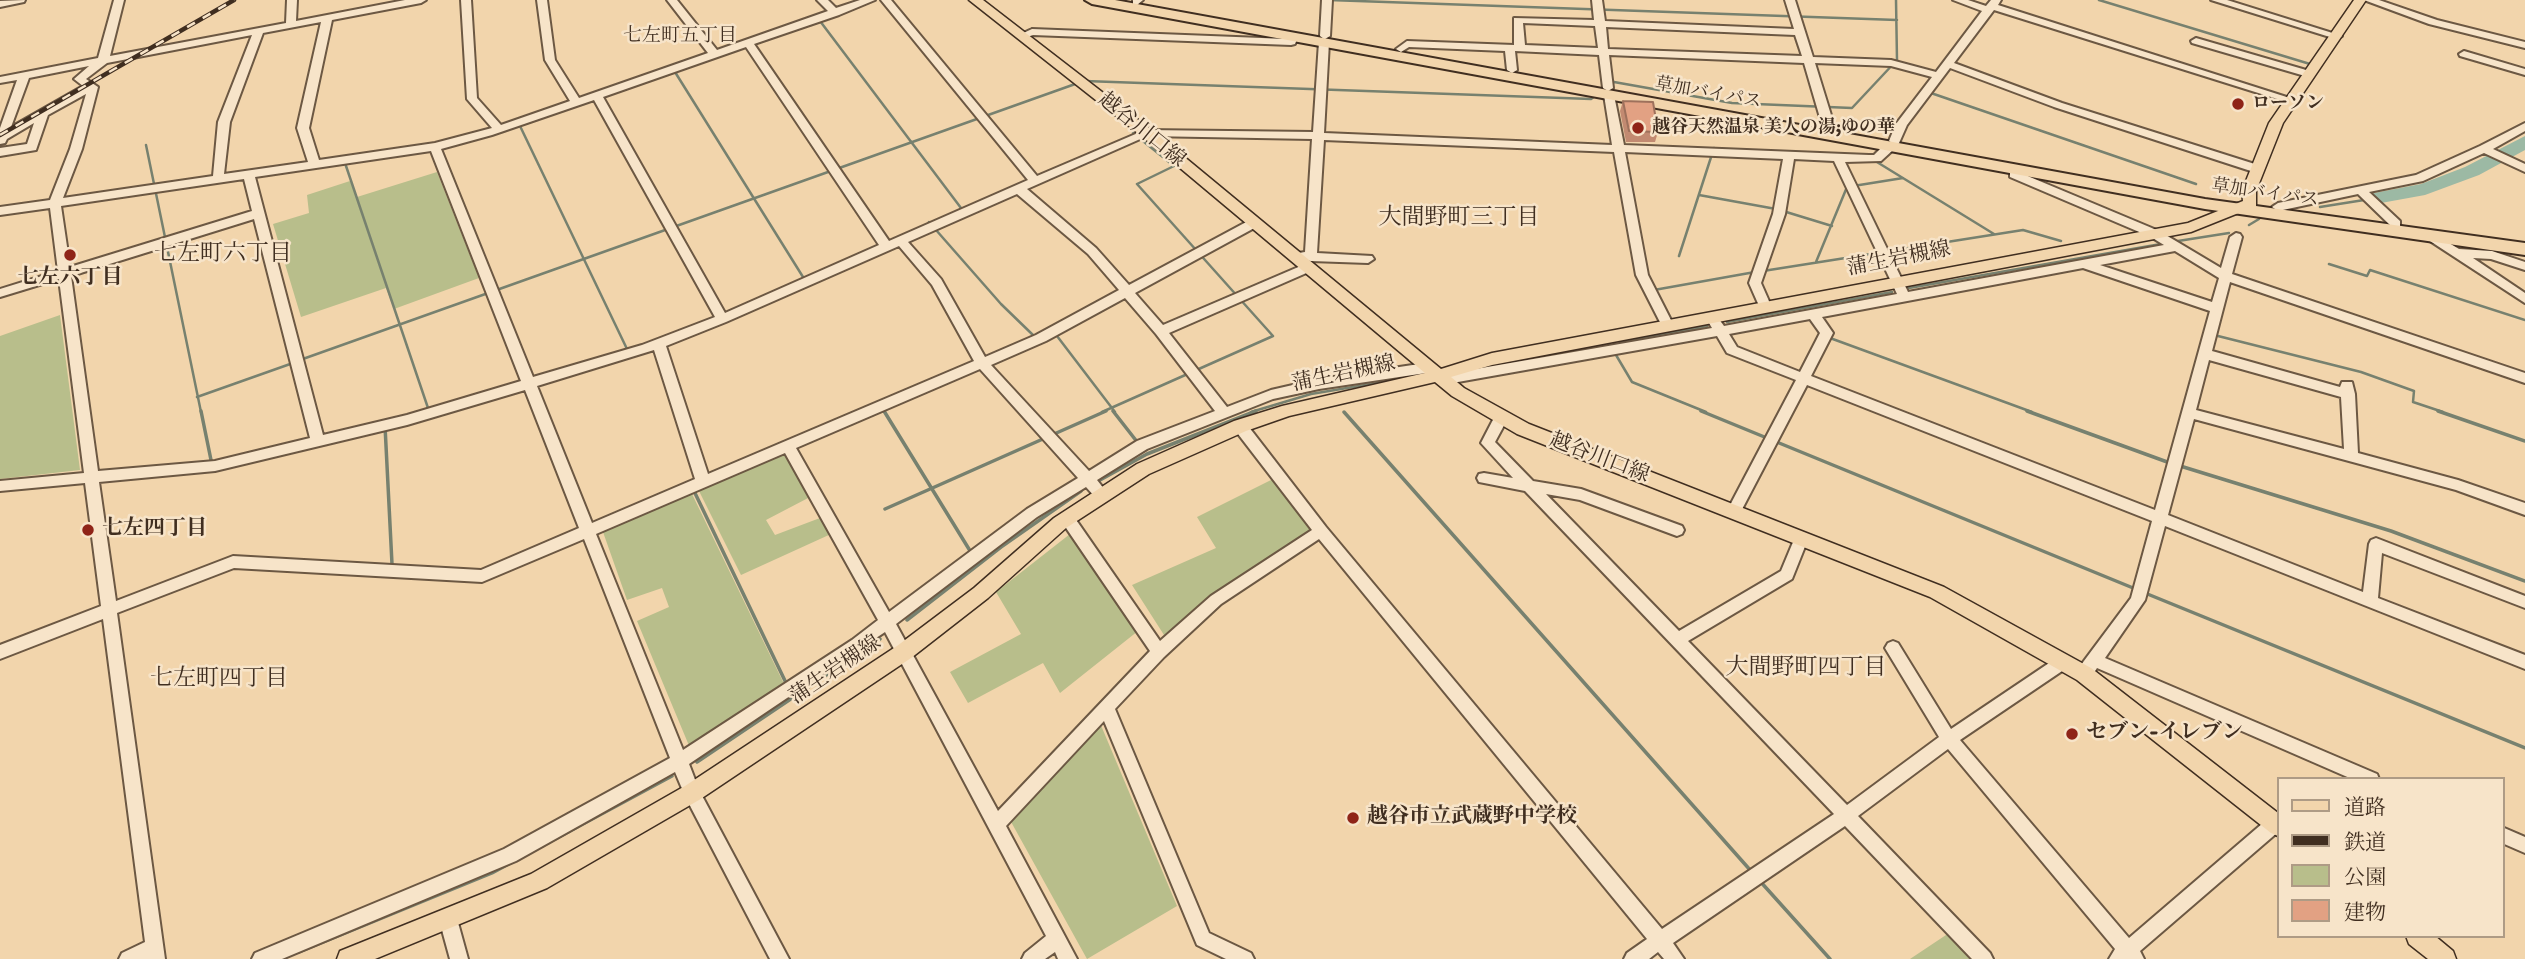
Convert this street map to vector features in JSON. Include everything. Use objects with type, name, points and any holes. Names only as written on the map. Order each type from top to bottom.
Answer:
[{"type":"highway","name":"草加バイパス","points":[[1092,0],[1293,37],[1445,51],[1512,70],[1609,92],[1829,128],[2014,170],[2233,209],[2525,249]]},
{"type":"highway","name":"草加バイパス","points":[[1135,1],[1892,144],[2251,203],[2525,240]]},
{"type":"main road","name":"越谷川口線","points":[[975,0],[1304,260],[1434,374],[1501,418],[1937,592],[2063,662],[2089,667],[2276,824]]},
{"type":"main road","points":[[2251,203],[2249,191],[2276,123],[2360,0]]},
{"type":"main road","name":"蒲生岩槻線","points":[[348,959],[539,881],[692,793],[905,652],[981,593],[1067,518],[1101,494],[1143,470],[1240,426],[1288,410],[1380,392],[1492,359],[1668,326],[1716,325],[1766,308],[1901,290],[2191,227],[2251,203]]},
{"type":"main road","points":[[2419,938],[2445,959]]},
{"type":"street","points":[[0,4],[20,0]]},
{"type":"street","points":[[119,0],[103,61],[79,79],[93,88],[76,149],[55,204],[155,953],[128,959]]},
{"type":"street","points":[[291,25],[292,0]]},
{"type":"street","points":[[0,80],[421,0]]},
{"type":"street","points":[[466,0],[472,99],[499,129]]},
{"type":"street","points":[[542,0],[550,60],[576,102]]},
{"type":"street","points":[[672,0],[714,53]]},
{"type":"street","points":[[822,0],[835,13]]},
{"type":"street","points":[[0,211],[435,146],[499,129],[870,0]]},
{"type":"street","points":[[886,0],[1035,181]]},
{"type":"street","points":[[1304,260],[1318,136],[1327,0]]},
{"type":"street","points":[[1597,0],[1609,92],[1642,275],[1668,326]]},
{"type":"street","points":[[1790,0],[1829,128]]},
{"type":"street","points":[[1958,0],[1992,5],[2291,100]]},
{"type":"street","points":[[2216,0],[2337,36]]},
{"type":"street","points":[[2369,0],[2433,22],[2525,45]]},
{"type":"street","points":[[0,486],[215,466],[318,443],[659,344],[722,319],[1146,133],[1318,136],[1877,158],[1892,144],[1902,124],[1992,5]]},
{"type":"street","points":[[315,165],[303,128],[327,19]]},
{"type":"street","points":[[1512,70],[1518,20],[1799,32]]},
{"type":"street","points":[[218,179],[224,122],[257,32]]},
{"type":"street","points":[[1022,37],[1032,32],[1292,43],[1293,37]]},
{"type":"street","points":[[2196,41],[2309,74]]},
{"type":"street","points":[[748,42],[886,246]]},
{"type":"street","points":[[1445,51],[1515,49],[1891,63],[1939,76]]},
{"type":"street","points":[[2464,54],[2525,72]]},
{"type":"street","points":[[1948,64],[2058,105],[2257,169]]},
{"type":"street","points":[[1,140],[24,76]]},
{"type":"street","points":[[1,140],[91,86]]},
{"type":"street","points":[[597,95],[722,319]]},
{"type":"street","points":[[0,152],[32,147],[43,114]]},
{"type":"street","points":[[2278,207],[2419,178],[2484,149],[2525,125]]},
{"type":"street","points":[[435,146],[692,793],[780,959]]},
{"type":"street","points":[[2484,149],[2509,163],[2525,167]]},
{"type":"street","points":[[1766,308],[1755,283],[1779,214],[1789,155]]},
{"type":"street","points":[[1838,158],[1901,290]]},
{"type":"street","points":[[2014,170],[2014,174],[2026,180],[2155,234],[2225,276],[2525,378]]},
{"type":"street","points":[[249,175],[318,443]]},
{"type":"street","points":[[1018,188],[1092,251],[1161,331],[1224,413]]},
{"type":"street","points":[[2361,192],[2396,224]]},
{"type":"street","points":[[0,293],[257,214]]},
{"type":"street","points":[[0,652],[233,562],[482,576],[1041,338],[1254,223]]},
{"type":"street","points":[[2236,237],[2138,600],[2089,667],[2366,777]]},
{"type":"street","points":[[2434,238],[2525,299]]},
{"type":"street","points":[[901,240],[937,282],[981,362],[1101,494]]},
{"type":"street","points":[[261,959],[510,855],[681,760],[857,645],[1032,513],[1087,478],[1142,445],[1271,395],[1319,384],[1434,374],[1716,325],[1814,315],[1901,290],[2086,264],[2175,247]]},
{"type":"street","points":[[2455,253],[2492,256],[2525,266]]},
{"type":"street","points":[[1161,331],[1304,260],[1368,259]]},
{"type":"street","points":[[2086,264],[2215,308]]},
{"type":"street","points":[[1734,512],[1827,333],[1814,315]]},
{"type":"street","points":[[1716,325],[1732,350],[2525,662]]},
{"type":"street","points":[[659,344],[703,481]]},
{"type":"street","points":[[2203,353],[2348,389],[2351,457]]},
{"type":"street","points":[[2189,413],[2458,485],[2525,509]]},
{"type":"street","points":[[1501,418],[1488,443],[1532,485],[1984,959]]},
{"type":"street","points":[[1240,426],[1321,531],[1675,959]]},
{"type":"street","points":[[788,445],[905,652],[1068,959]]},
{"type":"street","points":[[1484,478],[1581,495],[1677,530]]},
{"type":"street","points":[[1067,518],[1159,652]]},
{"type":"street","points":[[996,825],[1159,652],[1216,600],[1321,531]]},
{"type":"street","points":[[1679,639],[1787,575],[1801,539]]},
{"type":"street","points":[[2370,600],[2376,544],[2525,602]]},
{"type":"street","points":[[1893,648],[1949,739],[2127,956],[2276,826]]},
{"type":"street","points":[[1633,959],[1848,814],[1949,739],[2063,662]]},
{"type":"street","points":[[1107,708],[1203,939],[1245,959]]},
{"type":"street","points":[[2504,836],[2525,845]]},
{"type":"street","points":[[448,919],[459,959]]},
{"type":"street","points":[[1031,959],[1057,939]]},
{"type":"green space","points":[[437,172],[479,278],[394,309],[386,288],[301,317],[273,224],[309,213],[307,195],[350,181],[357,197]]},
{"type":"green space","points":[[60,315],[80,470],[0,479],[0,336]]},
{"type":"green space","points":[[787,453],[810,497],[766,520],[775,535],[820,518],[831,534],[741,575],[699,491]]},
{"type":"green space","points":[[1273,479],[1314,530],[1242,576],[1176,632],[1164,635],[1132,585],[1216,548],[1197,517]]},
{"type":"green space","points":[[692,494],[786,688],[690,748],[637,621],[669,607],[662,588],[627,600],[603,532]]},
{"type":"green space","points":[[1070,534],[1138,631],[1060,693],[1043,663],[968,703],[950,672],[1021,634],[996,592]]},
{"type":"green space","points":[[1100,723],[1177,906],[1087,959],[1010,820]]},
{"type":"green space","points":[[1949,933],[1974,959],[1910,959]]},
{"type":"building","points":[[1623,101],[1653,102],[1658,132],[1629,131]]},
{"type":"waterway","points":[[1329,0],[1896,20]]},
{"type":"waterway","points":[[1896,0],[1896,20]]},
{"type":"waterway","points":[[2099,0],[2310,64]]},
{"type":"waterway","points":[[1085,81],[1591,99],[1614,82],[1732,103],[1852,108],[1897,60],[1896,20]]},
{"type":"waterway","points":[[820,21],[911,142]]},
{"type":"waterway","points":[[675,72],[754,198]]},
{"type":"waterway","points":[[911,142],[1078,83]]},
{"type":"waterway","points":[[1928,92],[2196,184]]},
{"type":"waterway","points":[[520,126],[584,259]]},
{"type":"waterway","points":[[1112,408],[1273,336],[1137,184],[1174,166],[1133,133]]},
{"type":"waterway","points":[[754,198],[911,142]]},
{"type":"waterway","points":[[911,142],[961,208]]},
{"type":"waterway","points":[[2502,155],[2525,142]]},
{"type":"waterway","points":[[146,145],[198,397]]},
{"type":"waterway","points":[[1679,256],[1714,148]]},
{"type":"waterway","points":[[2381,197],[2425,189],[2472,171],[2495,158]]},
{"type":"waterway","points":[[1872,159],[1903,178]]},
{"type":"waterway","points":[[345,163],[400,324]]},
{"type":"waterway","points":[[1831,226],[1847,187],[1903,178]]},
{"type":"waterway","points":[[1903,178],[1994,234]]},
{"type":"waterway","points":[[1699,195],[1776,209]]},
{"type":"waterway","points":[[2377,198],[2381,197]]},
{"type":"waterway","points":[[584,259],[754,198]]},
{"type":"waterway","points":[[754,198],[803,277]]},
{"type":"waterway","points":[[2320,207],[2364,200]]},
{"type":"waterway","points":[[1783,211],[1831,226]]},
{"type":"waterway","points":[[2249,225],[2259,219]]},
{"type":"waterway","points":[[929,222],[1001,304],[1034,336]]},
{"type":"waterway","points":[[1816,262],[1831,226]]},
{"type":"waterway","points":[[1763,271],[2023,230],[2061,241]]},
{"type":"waterway","points":[[2178,241],[2229,233]]},
{"type":"waterway","points":[[1909,288],[2161,244]]},
{"type":"waterway","points":[[400,324],[584,259]]},
{"type":"waterway","points":[[584,259],[627,349]]},
{"type":"waterway","points":[[2329,264],[2367,276],[2370,270],[2525,320]]},
{"type":"waterway","points":[[1654,290],[1755,272]]},
{"type":"waterway","points":[[1727,322],[1892,292]]},
{"type":"waterway","points":[[300,360],[400,324]]},
{"type":"waterway","points":[[400,324],[428,408]]},
{"type":"waterway","points":[[1622,342],[1707,326]]},
{"type":"waterway","points":[[1057,336],[1112,408]]},
{"type":"waterway","points":[[2218,336],[2361,372],[2414,391],[2413,402],[2443,412]]},
{"type":"waterway","points":[[1830,338],[2032,412]]},
{"type":"waterway","points":[[1616,355],[1632,382],[1706,412]]},
{"type":"waterway","points":[[198,397],[293,363]]},
{"type":"waterway","points":[[1251,412],[1311,394],[1395,380]]},
{"type":"waterway","points":[[198,397],[201,412]]},
{"type":"waterway","points":[[1102,412],[1112,408]]},
{"type":"waterway","points":[[1112,408],[1115,412]]},
{"type":"waterway","points":[[201,411],[211,460]]},
{"type":"waterway","points":[[884,411],[932,488]]},
{"type":"waterway","points":[[932,488],[1106,411]]},
{"type":"waterway","points":[[1113,411],[1138,443]]},
{"type":"waterway","points":[[1100,480],[1147,454],[1256,411]]},
{"type":"waterway","points":[[1701,411],[2138,590]]},
{"type":"waterway","points":[[2027,411],[2170,463]]},
{"type":"waterway","points":[[2438,411],[2525,441]]},
{"type":"waterway","points":[[1344,412],[1751,871]]},
{"type":"waterway","points":[[385,426],[392,564]]},
{"type":"waterway","points":[[2177,465],[2391,531],[2525,581]]},
{"type":"waterway","points":[[885,509],[932,488]]},
{"type":"waterway","points":[[932,488],[972,554]]},
{"type":"waterway","points":[[694,491],[787,685]]},
{"type":"waterway","points":[[907,620],[1001,547],[1081,491]]},
{"type":"waterway","points":[[2145,593],[2525,748]]},
{"type":"waterway","points":[[697,762],[880,639]]},
{"type":"waterway","points":[[299,952],[492,873],[672,776]]},
{"type":"waterway","points":[[1759,880],[1830,959]]},
{"type":"railway","points":[[0,135],[234,0]]},
{"type":"place","name":"ローソン","points":[[2238,104]]},
{"type":"place","name":"越谷天然温泉 美人の湯;ゆの華","points":[[1638,128]]},
{"type":"place","name":"七左六丁目","points":[[70,255]]},
{"type":"place","name":"七左四丁目","points":[[88,530]]},
{"type":"place","name":"セブン-イレブン","points":[[2072,734]]},
{"type":"place","name":"越谷市立武蔵野中学校","points":[[1353,818]]},
{"type":"district","name":"七左町五丁目","points":[[680,37]]},
{"type":"district","name":"大間野町三丁目","points":[[1459,219]]},
{"type":"district","name":"七左町六丁目","points":[[223,255]]},
{"type":"district","name":"大間野町四丁目","points":[[1806,669]]},
{"type":"district","name":"七左町四丁目","points":[[219,680]]}]
